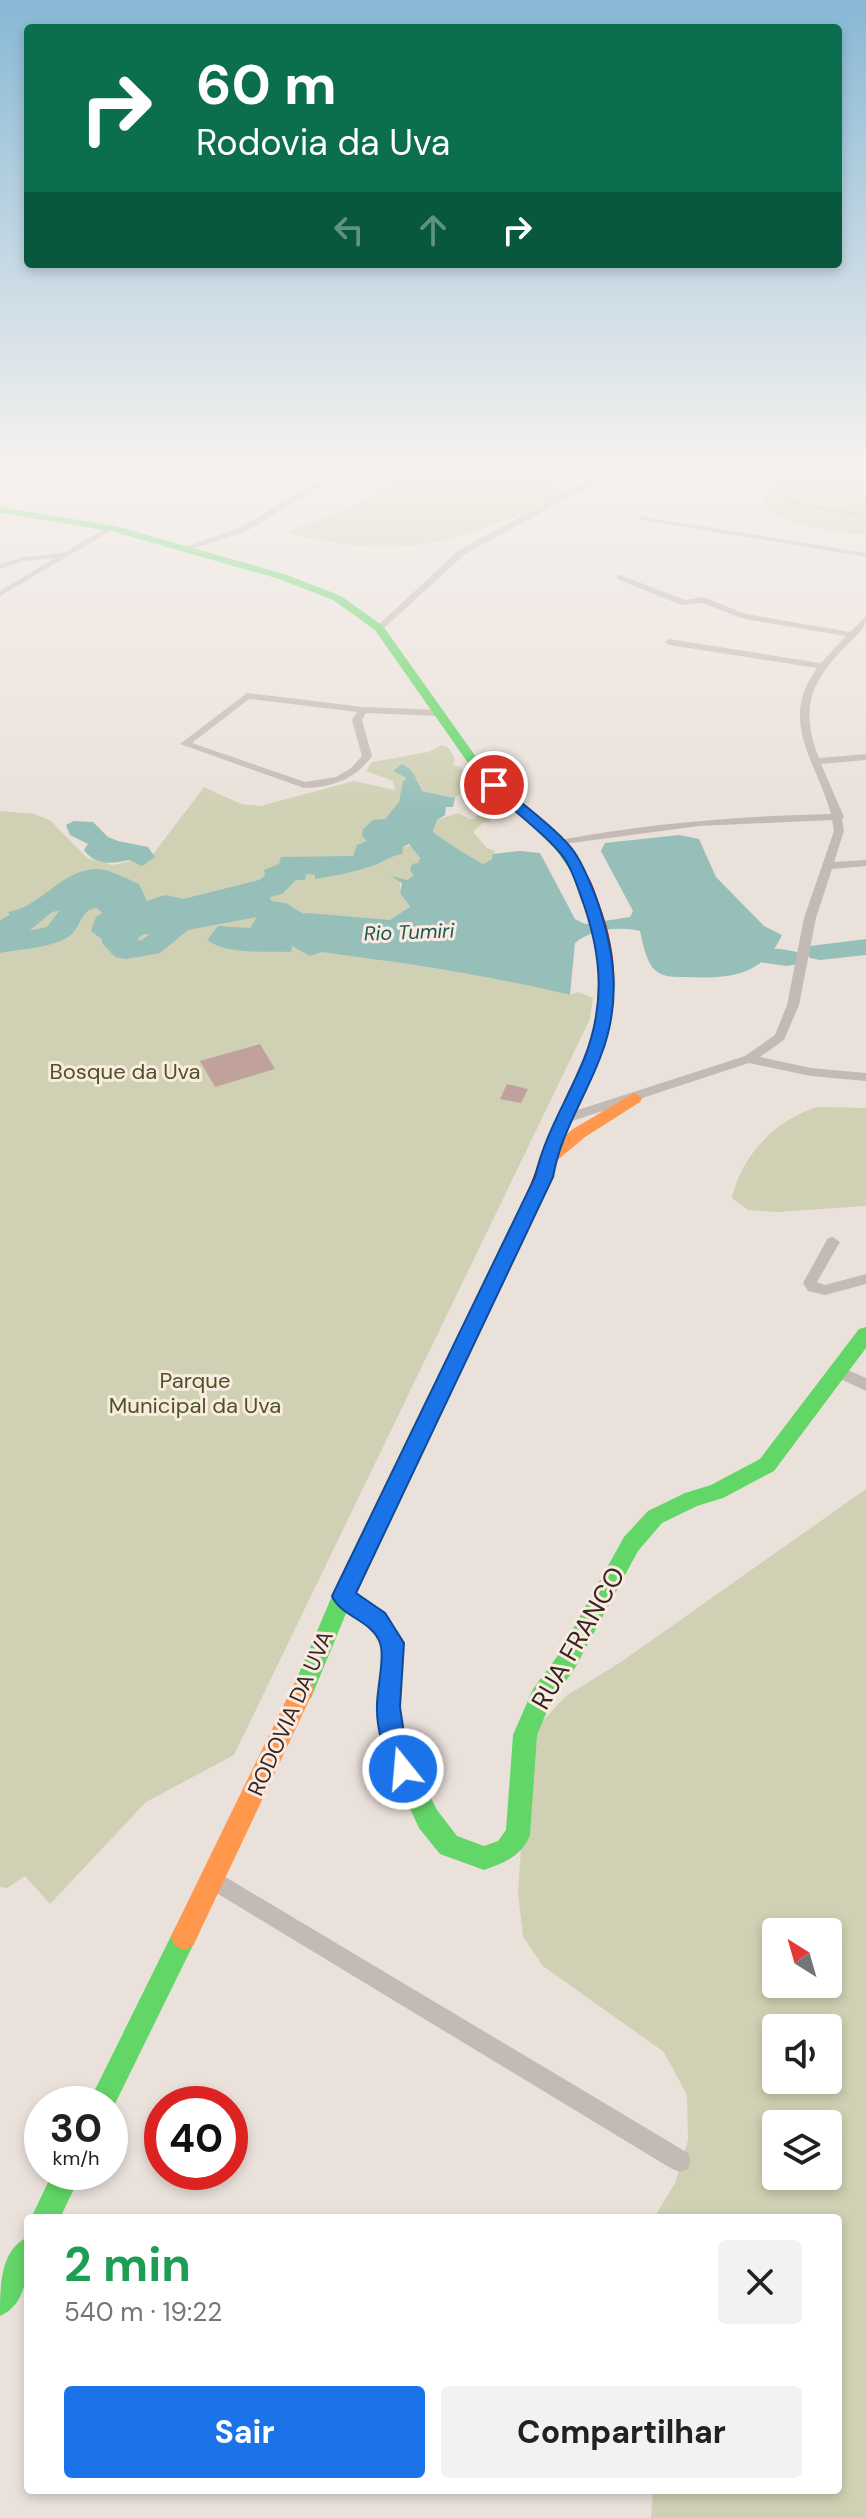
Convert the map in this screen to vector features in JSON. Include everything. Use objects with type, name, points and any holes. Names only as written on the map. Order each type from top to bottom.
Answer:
[{"type":"street","points":[[0,594],[22,581]]},
{"type":"street","name":"RODOVIA DA UVA","points":[[111,2086],[287,1727],[343,1596],[544,1177],[561,1120],[592,1059],[607,1009],[607,964],[603,939],[575,867],[560,843],[501,794],[479,769],[379,628],[362,613],[321,591],[288,581]]},
{"type":"street","points":[[379,628],[431,581]]},
{"type":"street","points":[[629,581],[684,603],[703,600],[744,616],[854,635]]},
{"type":"street","points":[[561,1120],[749,1059],[780,1037],[793,1005],[810,918],[839,831],[839,817],[806,741],[802,719],[808,690],[866,619]]},
{"type":"street","points":[[669,642],[825,666]]},
{"type":"street","points":[[363,710],[357,720],[367,756],[357,771],[323,785],[304,785],[185,744],[247,696],[363,710],[440,713]]},
{"type":"street","points":[[816,761],[866,757]]},
{"type":"street","points":[[560,843],[622,831],[729,819],[839,817]]},
{"type":"street","points":[[826,866],[866,863]]},
{"type":"street","points":[[749,1059],[811,1072],[866,1077]]},
{"type":"street","points":[[547,1160],[579,1133],[634,1098]]},
{"type":"street","points":[[833,1242],[810,1283],[813,1287],[825,1290],[866,1279]]},
{"type":"street","name":"RUA FRANCO","points":[[343,1596],[378,1620],[393,1643],[388,1707],[394,1748],[428,1819],[449,1845],[484,1858],[506,1850],[518,1835],[525,1735],[541,1697],[567,1661],[631,1544],[655,1517],[692,1499],[716,1492],[767,1465],[866,1334]]},
{"type":"street","points":[[839,1372],[866,1385]]},
{"type":"street","points":[[212,1879],[680,2161]]},
{"type":"street","points":[[47,2214],[59,2190]]},
{"type":"street","points":[[0,2323],[3,2292],[24,2258]]},
{"type":"green space","points":[[442,745],[449,748],[455,759],[453,765],[460,767],[467,776],[464,789],[455,798],[422,791],[418,780],[401,764],[393,770],[408,778],[406,794],[385,819],[403,847],[412,845],[420,858],[414,875],[407,880],[400,879],[400,893],[410,908],[390,920],[388,961],[504,979],[570,995],[578,992],[593,998],[590,1019],[234,1755],[146,1802],[50,1904],[25,1876],[7,1888],[0,1887],[0,946],[15,936],[22,937],[42,917],[50,915],[9,912],[6,918],[0,920],[0,811],[34,814],[50,820],[87,858],[112,865],[151,857],[204,787],[241,804],[260,806],[354,781],[395,790],[393,781],[366,771],[372,762],[428,752]]},
{"type":"green space","points":[[488,804],[485,815],[491,822],[483,823],[473,832],[487,848],[495,851],[492,859],[483,864],[433,832],[437,820],[458,813],[475,819],[481,811],[479,805]]},
{"type":"green space","points":[[817,1107],[866,1108],[866,1206],[777,1212],[748,1210],[732,1198],[743,1168],[762,1142],[787,1121]]},
{"type":"green space","points":[[866,1489],[866,2518],[651,2518],[653,2494],[842,2494],[842,2214],[656,2214],[675,2183],[688,2140],[687,2095],[664,2052],[543,1966],[523,1937],[518,1893],[527,1759],[538,1726],[566,1696],[621,1662]]},
{"type":"water","points":[[401,764],[411,771],[422,791],[455,798],[453,807],[446,807],[445,815],[437,820],[433,832],[483,864],[492,859],[493,854],[520,851],[540,853],[575,919],[585,924],[630,917],[633,911],[601,851],[605,843],[679,835],[699,839],[716,877],[764,926],[782,935],[765,959],[743,972],[716,977],[671,977],[656,971],[650,963],[640,931],[614,929],[597,932],[575,943],[570,995],[415,965],[322,952],[310,956],[292,946],[291,952],[247,951],[225,948],[207,940],[218,926],[250,928],[260,912],[269,910],[281,917],[308,913],[390,920],[410,907],[400,893],[402,883],[391,876],[407,880],[414,875],[410,870],[412,864],[418,863],[420,858],[409,844],[403,847],[402,854],[365,868],[315,879],[315,875],[306,874],[305,880],[296,880],[282,894],[270,897],[272,903],[267,907],[184,918],[173,932],[163,938],[157,933],[141,936],[132,945],[108,944],[91,931],[96,917],[106,910],[94,904],[52,912],[22,937],[15,936],[0,946],[0,920],[9,915],[8,912],[20,909],[62,881],[84,871],[107,871],[139,884],[147,901],[165,895],[183,899],[259,880],[265,876],[264,870],[279,864],[281,857],[353,856],[357,845],[367,841],[362,836],[363,829],[373,820],[385,819],[399,802],[403,781],[407,778],[393,771]]},
{"type":"water","points":[[74,821],[93,822],[108,837],[148,847],[155,857],[142,866],[129,860],[111,863],[93,859],[84,850],[88,844],[70,835],[66,825]]},
{"type":"building","points":[[260,1044],[275,1069],[215,1087],[200,1061]]},
{"type":"building","points":[[507,1084],[528,1089],[521,1103],[500,1099]]},
{"type":"waterway","name":"Rio Tumiri","points":[[0,945],[56,933],[68,923],[69,914],[78,904],[88,900],[104,900],[118,913],[116,943],[125,951],[150,947],[179,924],[263,908],[277,909],[309,929],[330,932]]},
{"type":"waterway","name":"Rio Tumiri","points":[[820,952],[866,947]]},
{"type":"waterway","name":"Rio Tumiri","points":[[724,950],[787,958]]},
{"type":"traffic: fast","points":[[292,581],[337,598],[379,628],[477,767],[557,842],[578,871]]},
{"type":"traffic: fast","points":[[303,1690],[343,1596],[530,1207]]},
{"type":"traffic: fast","points":[[343,1596],[378,1620],[393,1643],[388,1707],[394,1748],[428,1819],[449,1845],[484,1858],[506,1850],[518,1835],[525,1735],[541,1697],[567,1661],[631,1544],[655,1517],[692,1499],[716,1492],[767,1465],[866,1334]]},
{"type":"traffic: fast","points":[[111,2086],[184,1937]]},
{"type":"traffic: fast","points":[[47,2214],[59,2190]]},
{"type":"traffic: fast","points":[[0,2301],[24,2258]]},
{"type":"traffic: slow","points":[[548,1159],[579,1133],[634,1098]]},
{"type":"traffic: slow","points":[[184,1937],[303,1690]]},
{"type":"traffic: jam","points":[[530,1207],[558,1133],[592,1060],[606,1004],[606,958],[602,936],[578,871]]},
{"type":"route","points":[[403,1769],[394,1748],[388,1707],[393,1643],[378,1620],[343,1596],[544,1177],[550,1145],[592,1059],[607,1009],[607,964],[603,939],[569,854],[494,785]]},
{"type":"park label","name":"Bosque da Uva","points":[[125,1071]]},
{"type":"park label","name":"Parque Municipal da Uva","points":[[195,1392]]}]
